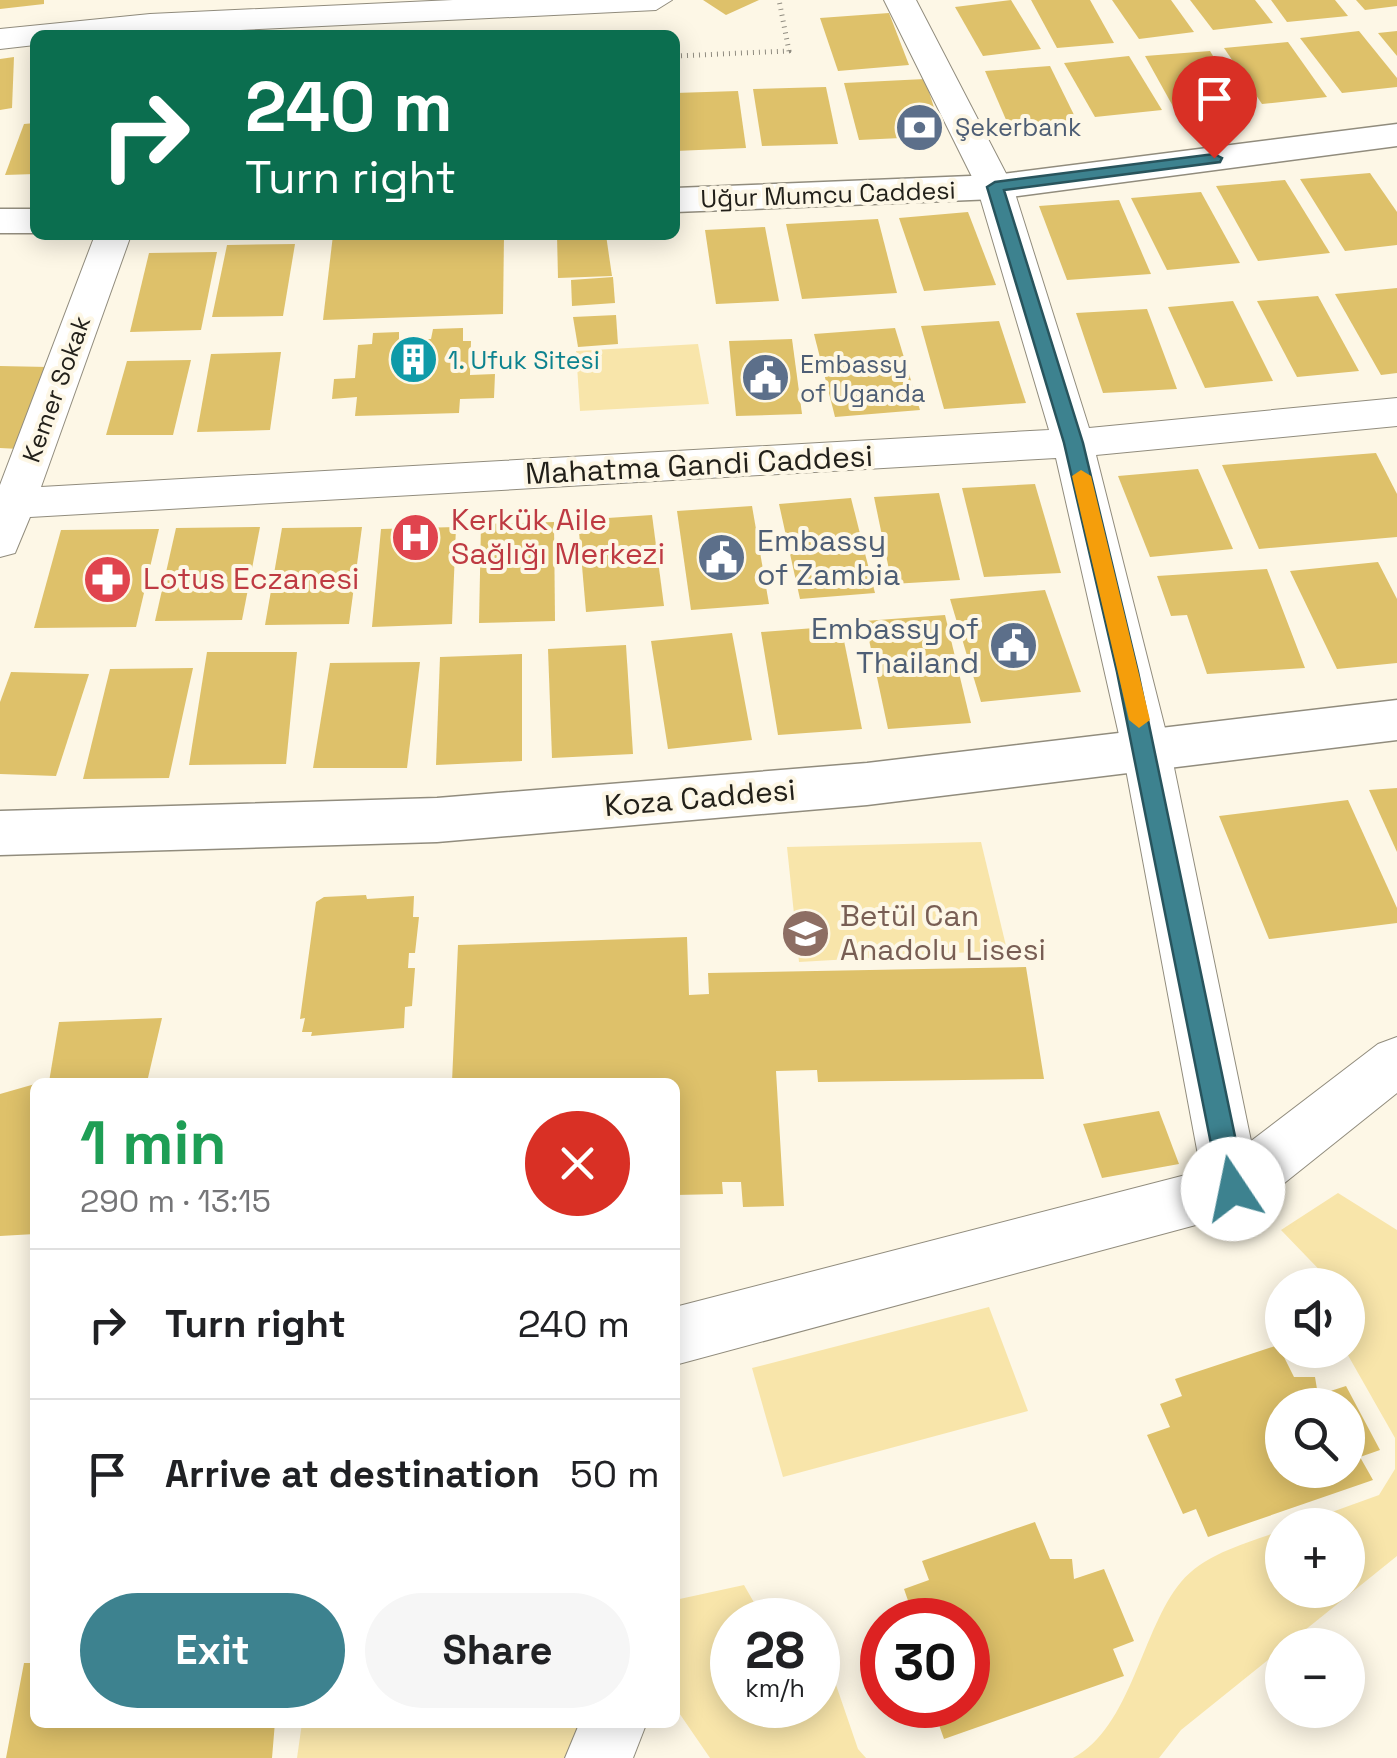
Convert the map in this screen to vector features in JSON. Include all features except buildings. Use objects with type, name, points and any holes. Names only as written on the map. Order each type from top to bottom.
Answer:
[{"type":"main road","name":"Uğur Mumcu Caddesi","points":[[680,171],[989,172],[1397,109]]},
{"type":"main road","name":"Uğur Mumcu Caddesi","points":[[680,200],[1397,135]]},
{"type":"main road","points":[[0,194],[30,194]]},
{"type":"main road","points":[[0,221],[30,222]]},
{"type":"main road","name":"Koza Caddesi","points":[[0,833],[437,820],[867,784],[1397,720]]},
{"type":"street","points":[[72,30],[151,20],[656,0]]},
{"type":"street","points":[[900,0],[989,172],[1073,443],[1146,748],[1233,1189]]},
{"type":"street","points":[[0,39],[30,35]]},
{"type":"street","name":"Kemer Sokak","points":[[5,517],[111,240]]},
{"type":"street","name":"Mahatma Gandi Caddesi","points":[[5,517],[1073,443],[1397,412]]},
{"type":"street","points":[[680,1335],[1233,1189],[1397,1062]]},
{"type":"street","points":[[599,1758],[612,1728]]},
{"type":"path","points":[[680,56],[789,51],[779,0]]},
{"type":"shaded area","points":[[698,344],[709,404],[580,411],[576,351]]},
{"type":"shaded area","points":[[981,842],[1007,950],[799,962],[787,847]]},
{"type":"shaded area","points":[[1338,1193],[1397,1230],[1397,1556],[1365,1582],[1365,1508],[1343,1508],[1379,1495],[1395,1469],[1395,1438],[1355,1368],[1365,1368],[1365,1268],[1318,1268],[1281,1230]]},
{"type":"shaded area","points":[[989,1307],[1028,1411],[783,1477],[752,1368]]},
{"type":"shaded area","points":[[1265,1536],[1265,1608],[1332,1608],[1308,1628],[1265,1628],[1265,1662],[1181,1730],[1159,1758],[1073,1758],[1093,1744],[1109,1724],[1181,1582],[1202,1563]]},
{"type":"shaded area","points":[[744,1585],[751,1598],[710,1598],[710,1728],[840,1728],[840,1697],[858,1749],[866,1758],[710,1758],[680,1714],[680,1599]]},
{"type":"shaded area","points":[[301,1728],[612,1728],[599,1758],[297,1758]]},
{"type":"slow traffic","points":[[1081,476],[1139,720]]},
{"type":"place","name":"Şekerbank","points":[[920,127]]},
{"type":"place","name":"1. Ufuk Sitesi","points":[[413,360]]},
{"type":"place","name":"Embassy of Uganda","points":[[765,378]]},
{"type":"place","name":"Kerkük Aile Sağlığı Merkezi","points":[[416,537]]},
{"type":"place","name":"Embassy of Zambia","points":[[722,558]]},
{"type":"place","name":"Lotus Eczanesi","points":[[108,579]]},
{"type":"place","name":"Embassy of Thailand","points":[[1014,646]]},
{"type":"place","name":"Betül Can Anadolu Lisesi","points":[[805,933]]},
{"type":"route","points":[[1214,158],[995,187],[1073,443],[1128,672],[1233,1189]]}]
